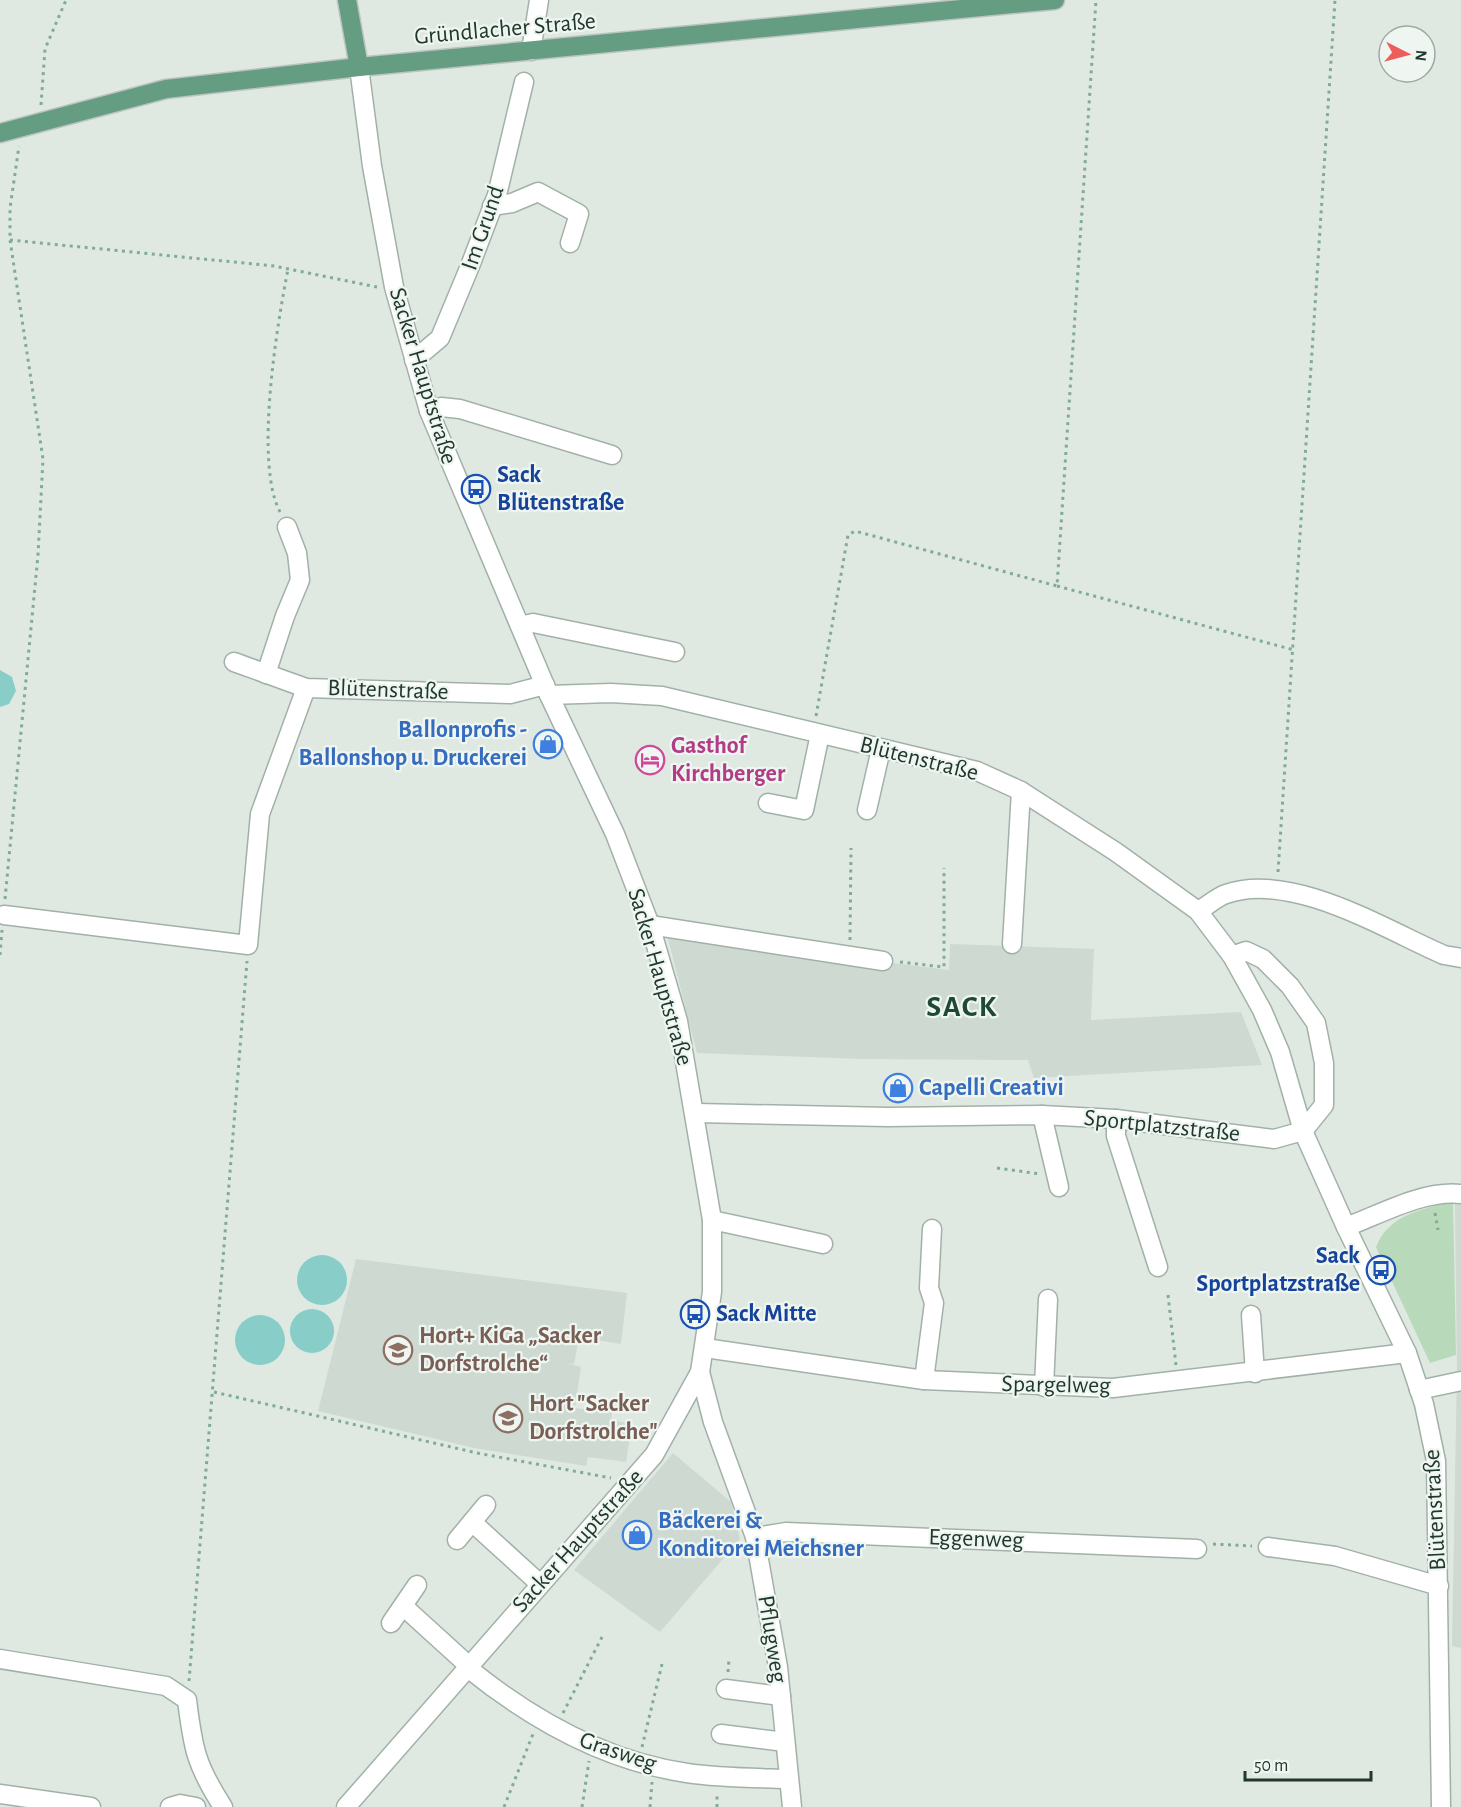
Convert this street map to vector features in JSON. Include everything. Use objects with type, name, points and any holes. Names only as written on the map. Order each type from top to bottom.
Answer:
[{"type":"main road","points":[[347,0],[359,67]]},
{"type":"main road","name":"Gründlacher Straße","points":[[0,133],[166,89],[359,67],[1055,0]]},
{"type":"street","points":[[531,51],[539,0]]},
{"type":"street","name":"Sacker Hauptstraße","points":[[346,1807],[654,1455],[700,1372],[712,1292],[712,1220],[696,1113],[678,1021],[650,925],[615,834],[547,690],[429,411],[394,287],[372,166],[359,67]]},
{"type":"street","name":"Im Grund","points":[[414,360],[440,338],[492,206],[524,82]]},
{"type":"street","points":[[492,206],[512,203],[538,192],[579,214],[570,243]]},
{"type":"street","points":[[429,411],[441,407],[460,409],[612,455]]},
{"type":"street","points":[[266,674],[285,616],[300,580],[297,552],[287,527]]},
{"type":"street","points":[[520,626],[532,623],[675,652]]},
{"type":"street","name":"Blütenstraße","points":[[234,662],[306,688],[510,694],[547,690],[662,696],[977,771],[1021,792],[1116,852],[1198,911],[1232,956],[1262,1010],[1280,1052],[1303,1131],[1407,1353],[1419,1390],[1436,1461],[1441,1807]]},
{"type":"street","points":[[4,915],[248,945],[260,813],[306,688]]},
{"type":"street","points":[[768,803],[804,810],[816,734]]},
{"type":"street","points":[[867,810],[881,749]]},
{"type":"street","points":[[1012,944],[1021,792]]},
{"type":"street","points":[[1198,911],[1226,894],[1277,888],[1350,911],[1444,955],[1461,958]]},
{"type":"street","points":[[650,925],[883,961]]},
{"type":"street","points":[[1232,956],[1246,951],[1263,959],[1290,986],[1316,1023],[1324,1063],[1324,1105],[1303,1131]]},
{"type":"street","name":"Sportplatzstraße","points":[[696,1113],[888,1117],[1042,1115],[1116,1119],[1274,1139],[1303,1131]]},
{"type":"street","points":[[1042,1115],[1058,1182]]},
{"type":"street","points":[[1116,1119],[1116,1136],[1158,1267]]},
{"type":"street","points":[[1346,1227],[1420,1200],[1448,1192],[1461,1194]]},
{"type":"street","points":[[712,1220],[823,1244]]},
{"type":"street","points":[[924,1380],[934,1303],[929,1288],[932,1229]]},
{"type":"street","points":[[1044,1386],[1048,1299]]},
{"type":"street","points":[[1251,1315],[1255,1373]]},
{"type":"street","name":"Spargelweg","points":[[705,1348],[924,1380],[1113,1388],[1255,1373],[1407,1353]]},
{"type":"street","name":"Pflugweg","points":[[700,1372],[713,1422],[755,1537],[778,1667],[792,1807]]},
{"type":"street","points":[[1419,1390],[1461,1381]]},
{"type":"street","points":[[457,1539],[486,1505]]},
{"type":"street","points":[[472,1522],[540,1584]]},
{"type":"street","name":"Eggenweg","points":[[755,1537],[786,1532],[1197,1549]]},
{"type":"street","points":[[1268,1547],[1335,1556],[1439,1586]]},
{"type":"street","points":[[391,1623],[417,1585]]},
{"type":"street","name":"Grasweg","points":[[403,1606],[468,1667],[547,1724],[592,1746],[646,1765],[717,1776],[788,1779]]},
{"type":"street","points":[[0,1659],[166,1686],[187,1700],[192,1742],[201,1772],[223,1807]]},
{"type":"street","points":[[726,1689],[781,1696]]},
{"type":"street","points":[[722,1734],[785,1742]]},
{"type":"street","points":[[0,1794],[91,1807]]},
{"type":"street","points":[[170,1807],[180,1804],[196,1807]]},
{"type":"path","points":[[45,120],[41,104],[45,49],[66,0]]},
{"type":"path","points":[[1057,586],[1096,0]]},
{"type":"path","points":[[1277,888],[1335,0]]},
{"type":"path","points":[[0,955],[38,555],[43,459],[10,240],[10,208],[22,126]]},
{"type":"path","points":[[10,240],[288,269],[373,287],[394,287]]},
{"type":"path","points":[[287,527],[273,500],[268,477],[270,416],[279,318],[288,269]]},
{"type":"path","points":[[816,734],[848,535],[855,531],[1294,650]]},
{"type":"path","points":[[849,954],[851,848]]},
{"type":"path","points":[[883,961],[944,967],[944,868]]},
{"type":"path","points":[[187,1700],[214,1392],[248,945]]},
{"type":"path","points":[[997,1168],[1058,1182]]},
{"type":"path","points":[[1168,1295],[1179,1382]]},
{"type":"path","points":[[214,1392],[477,1453],[630,1482]]},
{"type":"path","points":[[1197,1549],[1212,1544],[1268,1547]]},
{"type":"path","points":[[504,1807],[547,1724],[602,1637]]},
{"type":"path","points":[[650,1807],[646,1765],[662,1664]]},
{"type":"path","points":[[582,1807],[592,1746]]},
{"type":"shaded area","points":[[667,935],[949,970],[950,944],[1094,949],[1091,1020],[1241,1012],[1262,1065],[1034,1078],[1028,1060],[863,1059],[697,1053]]},
{"type":"shaded area","points":[[1455,1204],[1461,1205],[1461,1648],[1452,1646],[1457,1369]]},
{"type":"shaded area","name":"Hort+ KiGa „Sacker Dorfstrolche“","points":[[356,1259],[627,1293],[621,1344],[579,1337],[574,1364],[566,1363],[581,1367],[575,1408],[612,1413],[611,1420],[632,1424],[626,1462],[588,1457],[586,1466],[474,1448],[318,1411]]},
{"type":"shaded area","points":[[673,1453],[731,1502],[740,1539],[660,1632],[574,1570]]},
{"type":"green space","points":[[1453,1201],[1456,1355],[1430,1363],[1376,1247],[1389,1227],[1398,1220],[1418,1211]]},
{"type":"water","points":[[0,670],[12,677],[16,691],[9,704],[0,707]]},
{"type":"water","points":[[322,1255],[340,1262],[347,1280],[340,1298],[322,1305],[304,1298],[297,1280],[304,1262]]},
{"type":"water","points":[[312,1309],[327,1316],[334,1331],[327,1346],[312,1353],[297,1346],[290,1331],[297,1316]]},
{"type":"water","points":[[260,1315],[278,1322],[285,1340],[278,1358],[260,1365],[242,1358],[235,1340],[242,1322]]},
{"type":"place","name":"Sack Blütenstraße","points":[[476,489]]},
{"type":"place","name":"Ballonprofis - Ballonshop u. Druckerei","points":[[548,744]]},
{"type":"place","name":"Gasthof Kirchberger","points":[[650,760]]},
{"type":"place","name":"Capelli Creativi","points":[[898,1088]]},
{"type":"place","name":"Sack Sportplatzstraße","points":[[1381,1270]]},
{"type":"place","name":"Sack Mitte","points":[[695,1314]]},
{"type":"place","name":"Hort+ KiGa „Sacker Dorfstrolche“","points":[[398,1350]]},
{"type":"place","name":"Hort \"Sacker Dorfstrolche\"","points":[[508,1418]]},
{"type":"place","name":"Bäckerei & Konditorei Meichsner","points":[[637,1535]]},
{"type":"district","name":"SACK","points":[[962,1007]]}]
